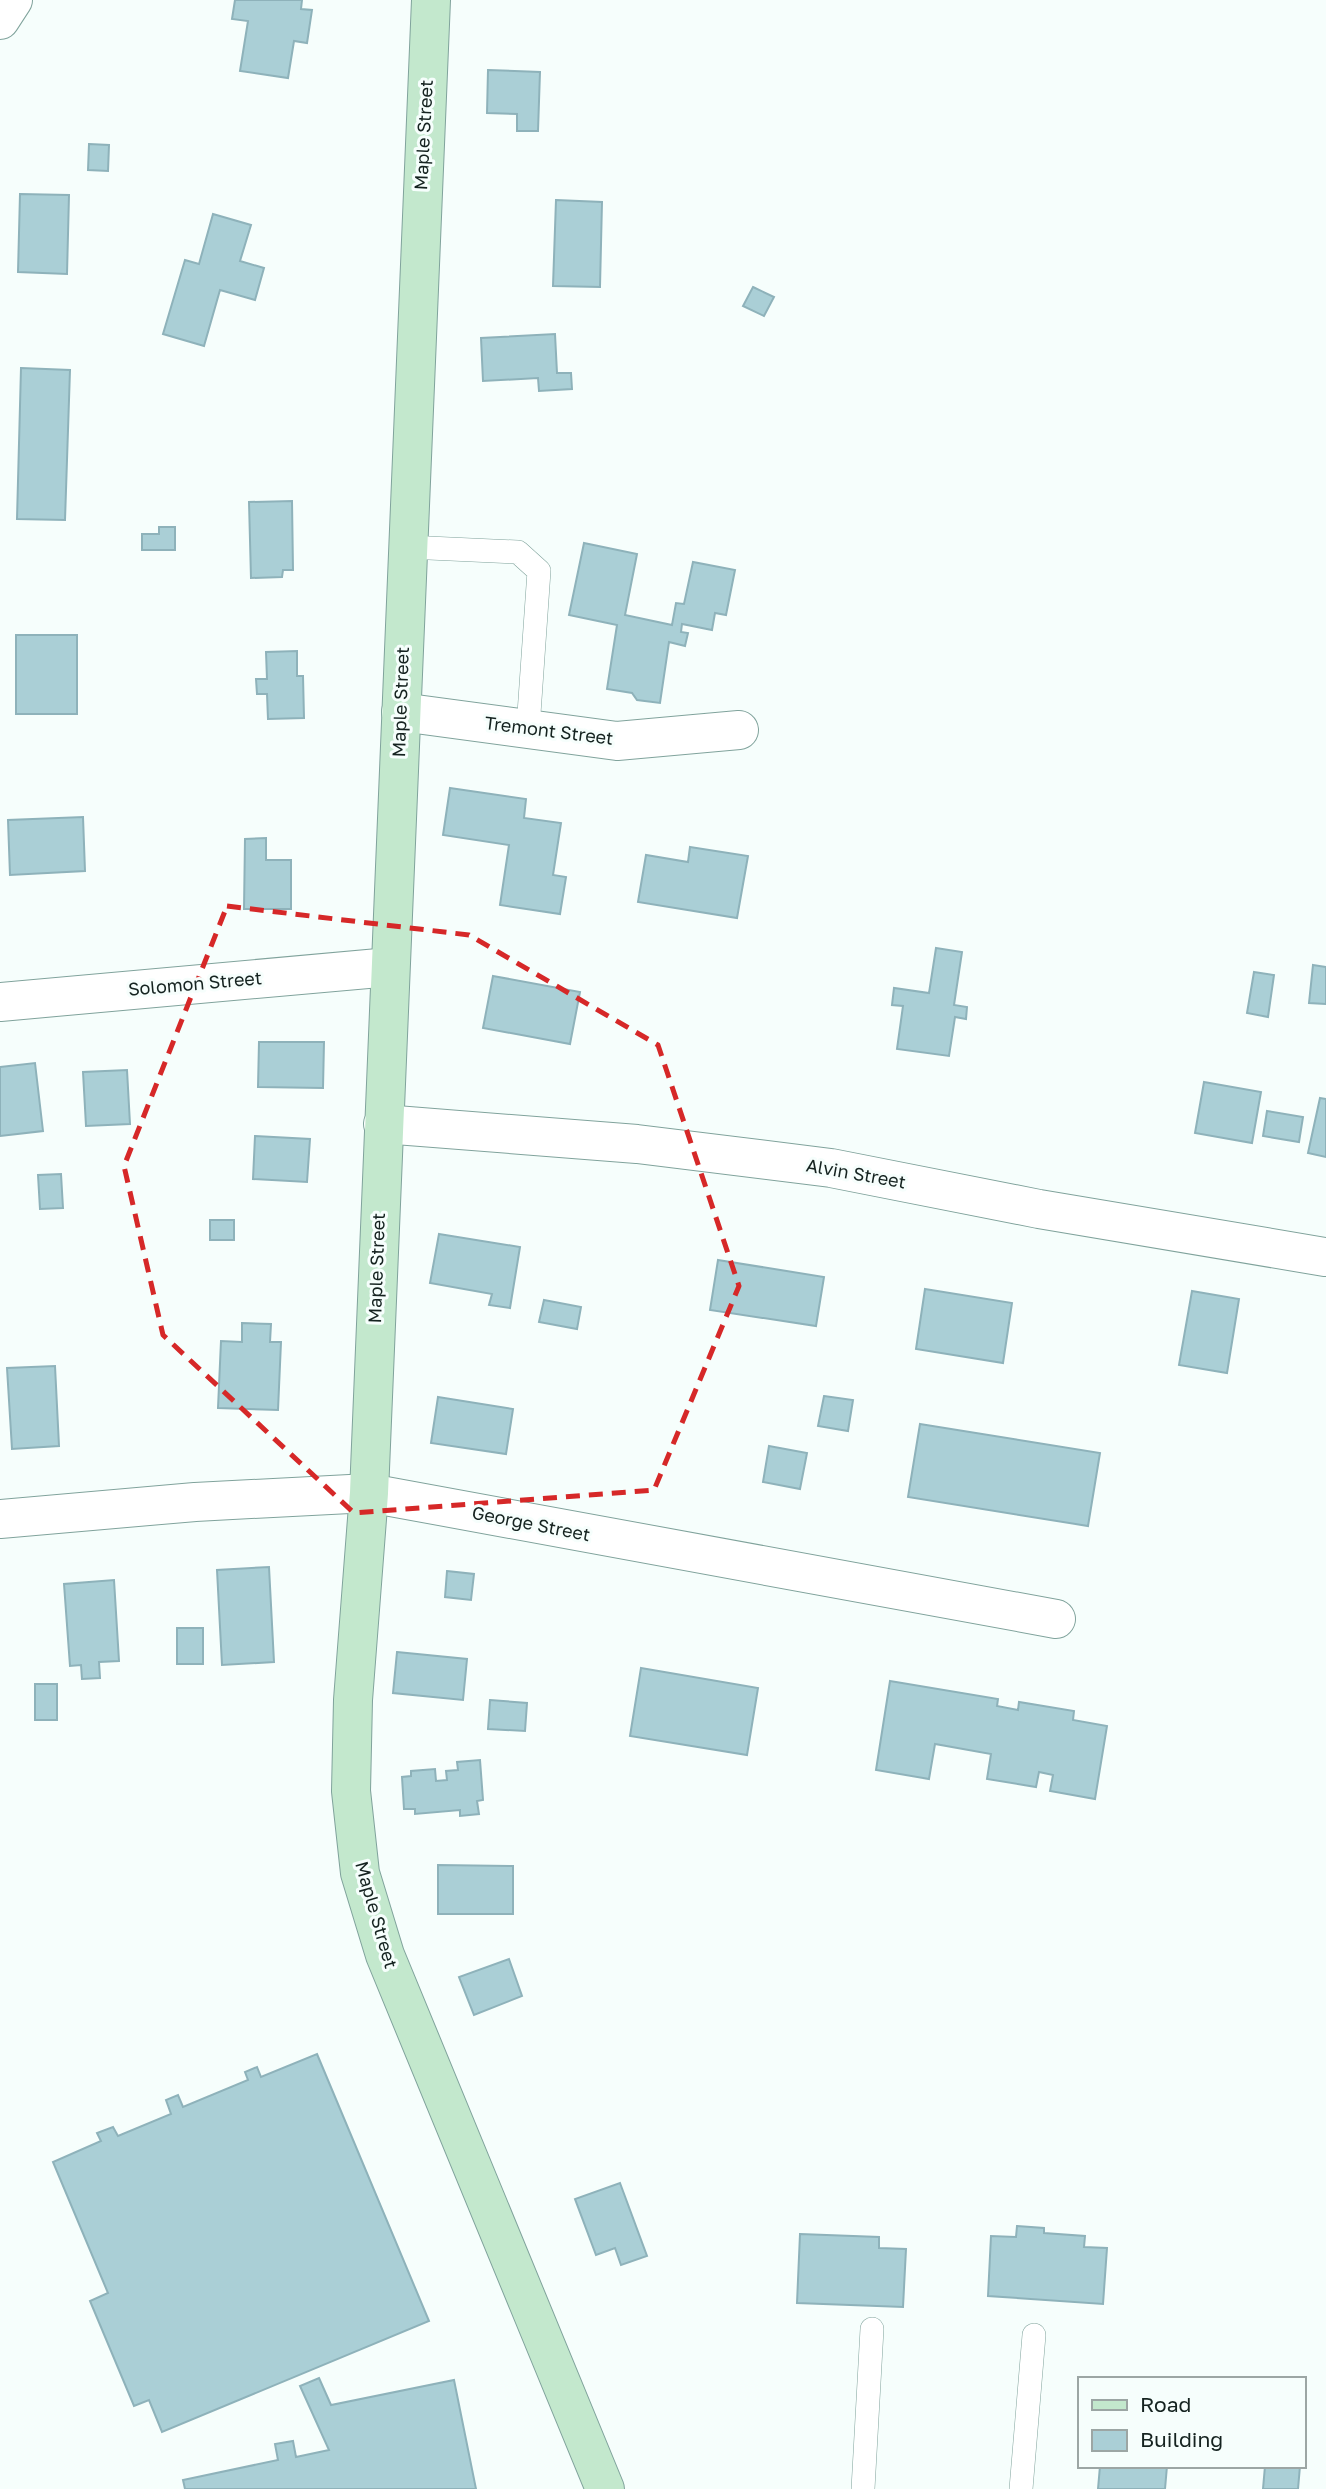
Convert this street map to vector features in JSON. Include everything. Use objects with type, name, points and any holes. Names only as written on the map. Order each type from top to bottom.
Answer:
[{"type":"main road","name":"Maple Street","points":[[430,0],[369,1493],[353,1700],[351,1791],[360,1873],[385,1955],[605,2489]]},
{"type":"street","points":[[0,20],[13,0]]},
{"type":"street","name":"Tremont Street","points":[[401,712],[617,741],[739,730]]},
{"type":"street","name":"Solomon Street","points":[[0,1002],[390,967]]},
{"type":"street","name":"Alvin Street","points":[[383,1124],[637,1144],[831,1168],[1039,1209],[1325,1257]]},
{"type":"street","name":"George Street","points":[[0,1519],[195,1502],[369,1493],[1056,1619]]},
{"type":"lane","points":[[407,547],[518,552],[539,571],[528,728]]},
{"type":"lane","points":[[863,2489],[872,2329]]},
{"type":"lane","points":[[1021,2489],[1034,2335]]},
{"type":"highlighted area","points":[[227,906],[469,935],[658,1045],[739,1286],[654,1490],[354,1513],[163,1335],[124,1166]]},
{"type":"building","points":[[235,0],[302,0],[301,9],[312,10],[307,43],[294,41],[288,78],[240,71],[248,21],[232,19]]},
{"type":"building","points":[[488,70],[540,72],[538,131],[517,131],[517,114],[487,113]]},
{"type":"building","points":[[89,144],[109,145],[108,171],[88,170]]},
{"type":"building","points":[[20,194],[69,195],[67,274],[18,272]]},
{"type":"building","points":[[556,200],[602,202],[600,287],[553,286]]},
{"type":"building","points":[[213,214],[251,225],[240,261],[264,268],[255,300],[220,290],[204,346],[163,334],[185,260],[199,264]]},
{"type":"building","points":[[753,287],[774,297],[764,316],[743,306]]},
{"type":"building","points":[[555,334],[557,373],[571,373],[572,389],[539,391],[538,378],[483,381],[481,338]]},
{"type":"building","points":[[21,368],[70,370],[65,520],[17,519]]},
{"type":"building","points":[[292,501],[293,570],[283,570],[282,577],[251,578],[249,502]]},
{"type":"building","points":[[159,527],[175,527],[175,550],[142,550],[142,534],[159,534]]},
{"type":"building","points":[[584,543],[637,554],[625,615],[672,625],[676,603],[684,604],[693,562],[735,570],[726,615],[715,613],[712,630],[682,624],[681,632],[688,633],[685,646],[669,642],[660,703],[637,700],[632,693],[607,689],[617,625],[569,615]]},
{"type":"building","points":[[16,635],[77,635],[77,714],[16,714]]},
{"type":"building","points":[[297,651],[297,676],[303,676],[304,718],[268,719],[267,694],[257,694],[256,679],[267,679],[266,652]]},
{"type":"building","points":[[450,788],[526,799],[524,818],[561,823],[553,875],[566,877],[560,914],[500,905],[509,845],[443,835]]},
{"type":"building","points":[[83,817],[85,871],[10,875],[8,820]]},
{"type":"building","points":[[266,838],[266,860],[291,860],[291,909],[244,909],[245,839]]},
{"type":"building","points":[[690,847],[748,856],[737,918],[638,902],[646,855],[688,862]]},
{"type":"building","points":[[936,948],[962,952],[954,1005],[967,1007],[966,1019],[955,1017],[949,1056],[897,1049],[903,1006],[892,1005],[894,988],[929,993]]},
{"type":"building","points":[[1313,965],[1326,967],[1326,1004],[1309,1003]]},
{"type":"building","points":[[1254,972],[1274,975],[1268,1017],[1247,1013]]},
{"type":"building","points":[[493,976],[580,992],[570,1044],[483,1028]]},
{"type":"building","points":[[259,1042],[324,1042],[323,1088],[258,1087]]},
{"type":"building","points":[[35,1063],[43,1131],[0,1136],[0,1067]]},
{"type":"building","points":[[127,1070],[130,1124],[86,1126],[83,1072]]},
{"type":"building","points":[[1204,1082],[1261,1092],[1252,1143],[1195,1133]]},
{"type":"building","points":[[1320,1098],[1326,1099],[1326,1157],[1308,1153]]},
{"type":"building","points":[[1267,1111],[1303,1117],[1299,1142],[1263,1136]]},
{"type":"building","points":[[255,1136],[310,1139],[307,1182],[253,1179]]},
{"type":"building","points":[[61,1174],[63,1208],[40,1209],[38,1175]]},
{"type":"building","points":[[210,1220],[234,1220],[234,1240],[210,1240]]},
{"type":"building","points":[[439,1234],[520,1247],[510,1308],[489,1305],[492,1294],[430,1283]]},
{"type":"building","points":[[718,1260],[824,1277],[816,1326],[710,1310]]},
{"type":"building","points":[[925,1289],[1012,1303],[1003,1363],[916,1349]]},
{"type":"building","points":[[1192,1291],[1239,1299],[1227,1373],[1179,1365]]},
{"type":"building","points":[[544,1300],[581,1307],[577,1329],[539,1322]]},
{"type":"building","points":[[242,1323],[271,1324],[270,1342],[281,1342],[278,1410],[218,1408],[221,1341],[242,1342]]},
{"type":"building","points":[[55,1366],[59,1446],[12,1449],[7,1368]]},
{"type":"building","points":[[824,1396],[853,1400],[848,1431],[818,1426]]},
{"type":"building","points":[[438,1397],[513,1409],[506,1454],[431,1443]]},
{"type":"building","points":[[920,1424],[1100,1453],[1088,1526],[908,1497]]},
{"type":"building","points":[[769,1446],[807,1453],[800,1489],[763,1482]]},
{"type":"building","points":[[269,1567],[274,1662],[222,1665],[217,1570]]},
{"type":"building","points":[[447,1571],[474,1574],[471,1600],[445,1597]]},
{"type":"building","points":[[114,1580],[119,1661],[99,1662],[100,1678],[82,1679],[81,1665],[70,1666],[64,1584]]},
{"type":"building","points":[[177,1628],[203,1628],[203,1664],[177,1664]]},
{"type":"building","points":[[397,1652],[467,1659],[463,1700],[393,1693]]},
{"type":"building","points":[[641,1668],[758,1688],[747,1755],[630,1736]]},
{"type":"building","points":[[890,1681],[998,1699],[997,1706],[1018,1710],[1019,1702],[1074,1711],[1073,1720],[1107,1726],[1095,1799],[1050,1791],[1053,1775],[1039,1772],[1036,1787],[987,1779],[991,1754],[935,1744],[929,1779],[876,1770]]},
{"type":"building","points":[[35,1684],[57,1684],[57,1720],[35,1720]]},
{"type":"building","points":[[490,1700],[527,1703],[525,1731],[488,1729]]},
{"type":"building","points":[[480,1760],[483,1800],[477,1801],[479,1814],[460,1816],[460,1810],[415,1814],[415,1809],[404,1809],[402,1777],[411,1776],[411,1771],[435,1769],[436,1781],[447,1780],[446,1771],[458,1770],[457,1762]]},
{"type":"building","points":[[438,1865],[513,1866],[513,1914],[438,1914]]},
{"type":"building","points":[[509,1959],[522,1996],[474,2015],[459,1977]]},
{"type":"building","points":[[317,2054],[429,2321],[162,2432],[149,2400],[134,2406],[90,2301],[108,2293],[53,2162],[101,2141],[97,2133],[113,2127],[118,2136],[171,2114],[166,2100],[178,2095],[183,2107],[248,2080],[245,2072],[257,2067],[261,2077]]},
{"type":"building","points":[[620,2183],[647,2256],[621,2265],[615,2248],[596,2255],[575,2199]]},
{"type":"building","points":[[1017,2226],[1044,2228],[1044,2233],[1085,2236],[1084,2247],[1107,2248],[1103,2304],[988,2296],[991,2236],[1016,2237]]},
{"type":"building","points":[[800,2234],[879,2237],[879,2248],[906,2249],[903,2307],[797,2303]]},
{"type":"building","points":[[319,2378],[331,2405],[454,2380],[476,2489],[185,2489],[183,2480],[278,2460],[275,2444],[293,2441],[296,2457],[329,2450],[300,2386]]},
{"type":"building","points":[[1100,2468],[1167,2468],[1165,2489],[1098,2489]]},
{"type":"building","points":[[1265,2468],[1300,2468],[1298,2489],[1263,2489]]}]
